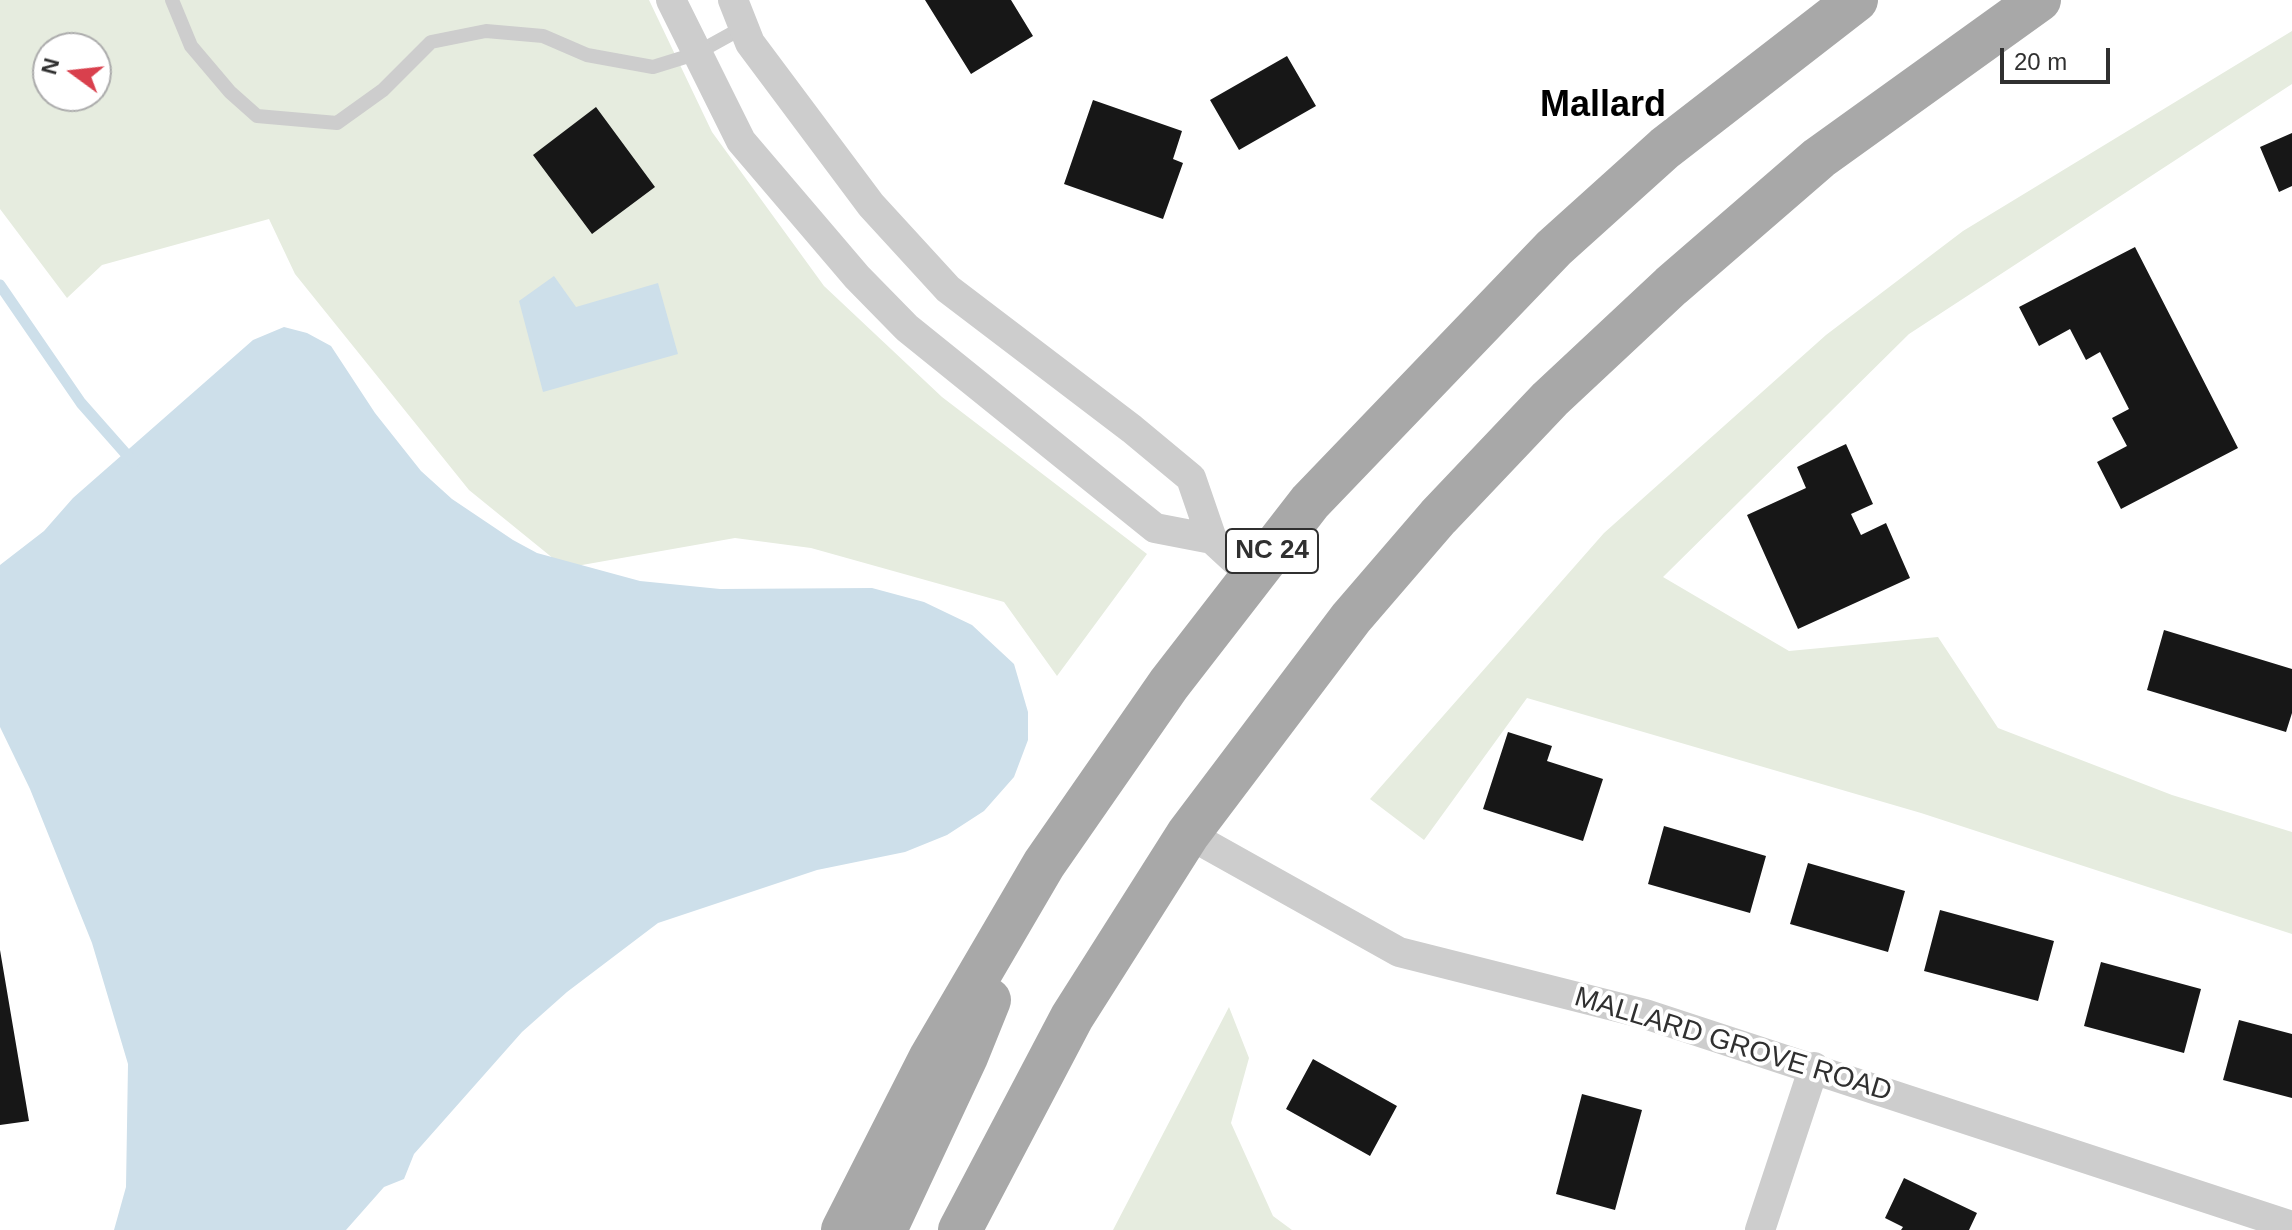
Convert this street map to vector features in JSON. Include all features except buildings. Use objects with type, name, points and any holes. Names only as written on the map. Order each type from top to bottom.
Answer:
[{"type":"main road","name":"NC 24","points":[[843,1230],[931,1057],[1044,864],[1169,684],[1310,502],[1554,248],[1665,148],[1856,0]]},
{"type":"main road","points":[[960,1230],[1072,1017],[1188,834],[1351,618],[1438,517],[1550,399],[1671,286],[1819,158],[2039,0]]},
{"type":"main road","points":[[885,1230],[966,1057],[1044,864]]},
{"type":"street","points":[[671,0],[695,54],[741,141],[857,277],[907,328],[1155,528],[1212,539]]},
{"type":"street","points":[[738,14],[813,130],[890,226],[948,289],[1191,478],[1212,539],[1252,576]]},
{"type":"street","name":"MALLARD GROVE ROAD","points":[[1188,834],[1399,952],[1645,1014],[2292,1226]]},
{"type":"street","points":[[1760,1230],[1814,1067]]},
{"type":"lane","points":[[172,0],[191,46],[257,116],[337,123],[383,90],[431,42],[486,31],[543,36],[587,55],[653,67],[695,54],[738,14]]},
{"type":"shaded area","points":[[0,0],[649,0],[712,132],[824,286],[942,397],[1147,554],[1057,676],[1004,602],[811,548],[735,538],[565,568],[469,490],[295,274],[269,219],[102,265],[67,298],[0,209]]},
{"type":"shaded area","points":[[2292,31],[2292,84],[1909,334],[1663,577],[1789,651],[1938,637],[1998,728],[2172,795],[2292,832],[2292,934],[1921,813],[1527,698],[1424,840],[1370,799],[1604,533],[1826,335],[1963,231]]},
{"type":"shaded area","points":[[1229,1007],[1249,1058],[1231,1123],[1273,1216],[1292,1230],[1113,1230]]},
{"type":"water","points":[[554,276],[576,307],[658,283],[678,354],[543,392],[519,301]]},
{"type":"water","points":[[284,327],[307,333],[331,346],[375,413],[421,471],[452,499],[513,540],[537,553],[640,581],[720,589],[872,588],[924,602],[972,625],[1014,664],[1028,712],[1028,740],[1014,777],[984,811],[947,835],[905,852],[817,870],[658,923],[567,992],[522,1032],[414,1154],[404,1179],[384,1187],[346,1230],[114,1230],[126,1187],[128,1064],[92,943],[30,789],[0,727],[0,565],[44,531],[73,498],[253,340]]},
{"type":"waterway","points":[[0,285],[81,403],[134,463]]},
{"type":"district","name":"Mallard","points":[[1603,106]]}]
